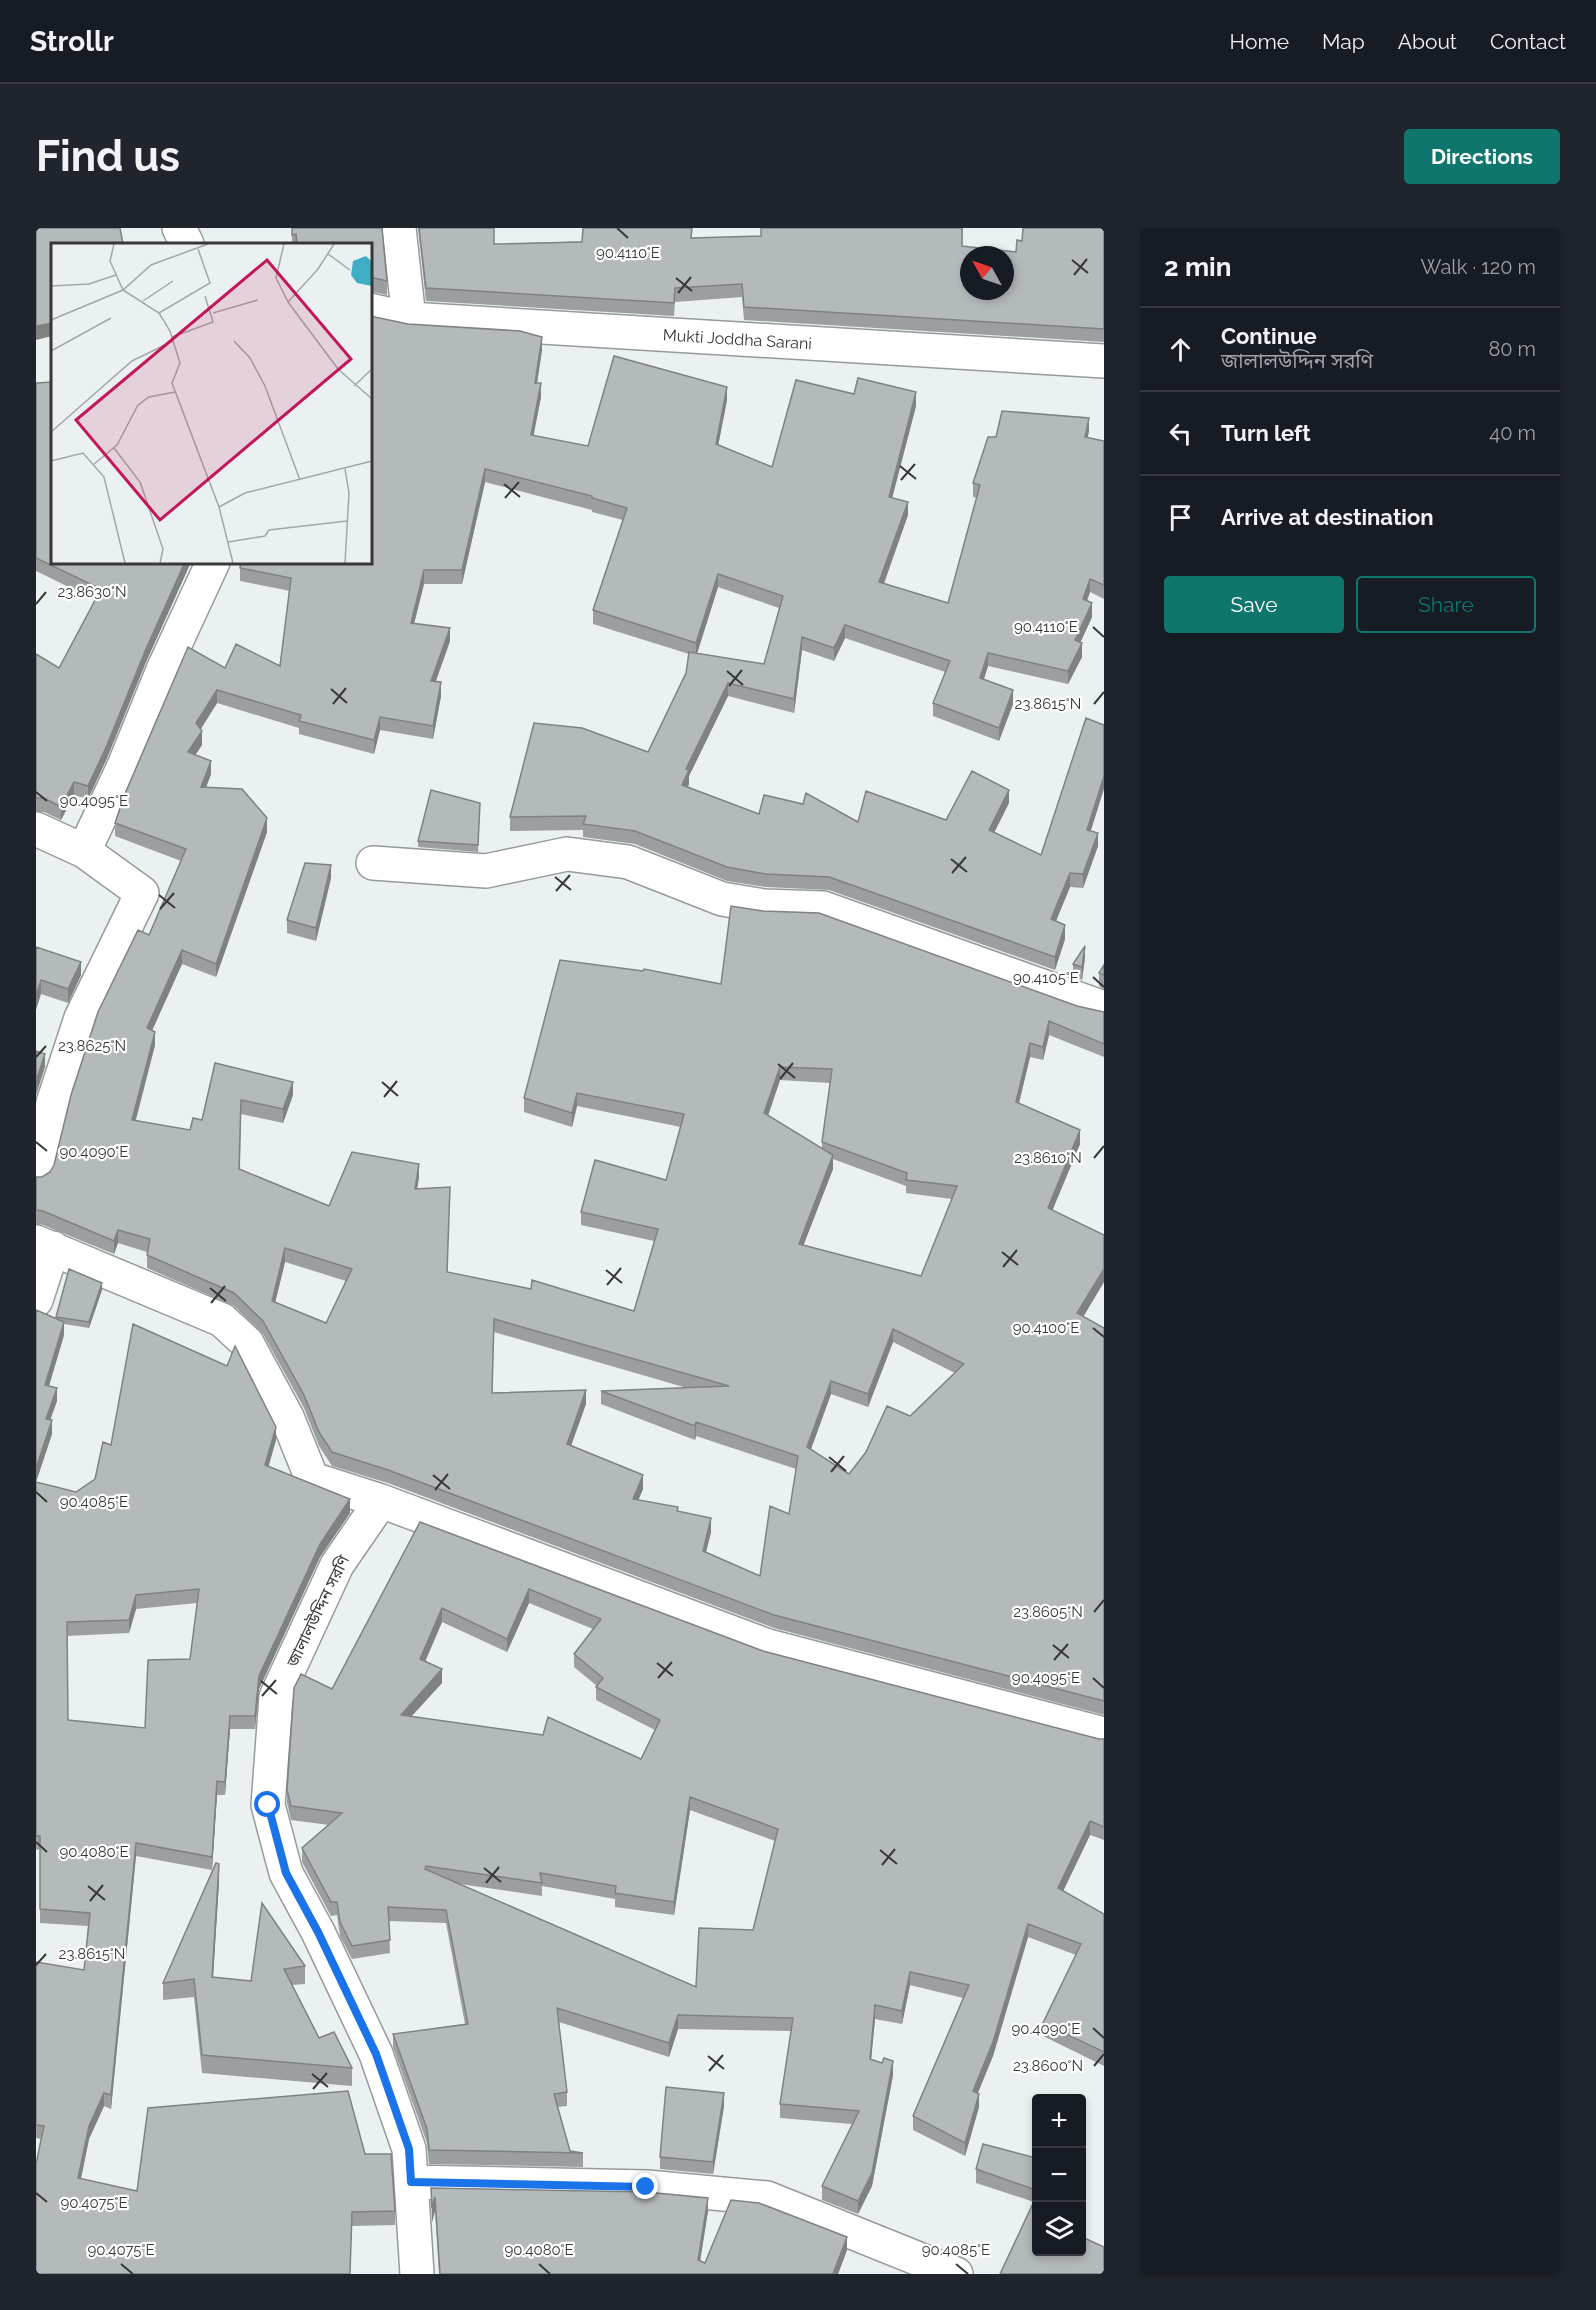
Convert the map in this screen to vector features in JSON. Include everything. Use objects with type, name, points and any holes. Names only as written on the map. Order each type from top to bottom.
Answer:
[{"type":"street","points":[[179,228],[186,243]]},
{"type":"street","points":[[399,228],[409,319]]},
{"type":"street","name":"Mukti Joddha Sarani","points":[[372,310],[409,319],[1104,361]]},
{"type":"street","points":[[84,851],[124,766],[163,670],[212,564]]},
{"type":"street","points":[[36,829],[84,851],[142,893],[81,1018],[53,1103],[36,1173]]},
{"type":"street","points":[[373,863],[486,871],[567,854],[628,862],[722,899],[764,906],[824,908],[1104,1008]]},
{"type":"street","points":[[36,1300],[44,1245],[222,1320],[247,1343],[287,1417],[312,1479],[381,1501],[768,1646],[1104,1734]]},
{"type":"street","name":"জালালউদ্দিন সরণি","points":[[381,1501],[337,1566],[276,1697],[268,1805],[286,1873],[318,1932],[376,2054],[409,2149],[417,2274]]},
{"type":"street","points":[[411,2182],[646,2187],[768,2198],[956,2274]]},
{"type":"building","points":[[36,228],[120,228],[123,243],[51,243],[51,323],[36,326]]},
{"type":"building","points":[[292,228],[382,228],[387,281],[372,278],[372,243],[297,243],[296,234],[292,235]]},
{"type":"building","points":[[419,228],[494,228],[494,244],[582,242],[583,228],[692,228],[691,238],[761,236],[761,228],[962,228],[960,300],[1014,300],[1014,252],[1016,252],[1017,240],[1022,241],[1023,228],[1104,228],[1104,329],[744,307],[742,284],[675,288],[674,303],[426,288]]},
{"type":"building","points":[[372,316],[408,324],[520,331],[542,337],[535,383],[541,383],[531,435],[588,446],[614,356],[727,387],[716,444],[772,467],[796,380],[854,394],[858,378],[916,392],[889,497],[908,502],[879,582],[948,603],[980,485],[973,483],[988,437],[996,437],[1002,411],[1089,418],[1085,437],[1104,441],[1104,585],[1090,579],[1083,599],[1092,603],[1075,640],[1082,643],[1068,671],[988,653],[980,678],[1013,690],[999,728],[933,703],[950,661],[845,625],[834,648],[802,637],[794,699],[728,683],[686,769],[689,770],[682,785],[759,814],[764,795],[803,804],[806,793],[858,822],[866,791],[946,820],[972,771],[1009,790],[989,830],[1041,855],[1086,718],[1104,725],[1104,776],[1087,830],[1098,833],[1083,874],[1070,873],[1051,919],[1065,925],[1055,957],[829,877],[766,874],[727,867],[635,831],[583,824],[586,816],[510,817],[534,723],[582,728],[648,752],[686,673],[689,652],[764,664],[783,596],[718,574],[696,643],[593,610],[627,508],[592,498],[592,496],[485,469],[462,570],[424,570],[411,623],[450,628],[431,681],[441,682],[433,726],[380,717],[374,740],[299,721],[301,715],[217,690],[196,723],[202,731],[188,752],[211,761],[201,787],[242,789],[267,818],[216,964],[182,950],[147,1028],[155,1032],[132,1120],[190,1130],[193,1118],[202,1120],[215,1063],[293,1082],[283,1109],[241,1100],[239,1169],[329,1206],[352,1152],[419,1164],[415,1189],[450,1187],[447,1272],[531,1289],[532,1280],[634,1311],[658,1229],[581,1212],[595,1160],[666,1180],[684,1114],[577,1093],[572,1113],[524,1098],[560,960],[643,971],[644,969],[721,984],[731,906],[763,911],[819,913],[1077,1006],[1104,1012],[1104,1044],[1049,1021],[1043,1047],[1030,1043],[1016,1102],[1080,1130],[1048,1208],[1104,1235],[1104,1269],[1077,1313],[1104,1328],[1104,1701],[774,1615],[388,1470],[332,1452],[319,1432],[304,1395],[263,1321],[234,1293],[147,1255],[150,1239],[118,1230],[114,1241],[36,1210],[36,1177],[42,1177],[50,1172],[54,1165],[71,1095],[98,1012],[138,930],[149,935],[186,849],[115,823],[124,796],[188,647],[225,668],[236,644],[280,666],[291,578],[240,568],[241,564],[372,564]],"holes":[[[780,1067],[832,1069],[822,1142],[907,1173],[906,1180],[957,1186],[921,1276],[799,1244],[833,1155],[764,1113]],[[285,1248],[352,1269],[326,1323],[272,1301]],[[494,1319],[729,1386],[601,1391],[695,1426],[696,1422],[798,1456],[789,1514],[770,1506],[760,1576],[703,1551],[711,1518],[677,1511],[678,1507],[633,1499],[643,1475],[567,1444],[586,1390],[492,1393]],[[893,1329],[964,1364],[910,1416],[887,1406],[866,1452],[849,1474],[807,1447],[831,1381],[868,1394]]]},
{"type":"building","points":[[51,382],[51,564],[184,564],[88,786],[74,782],[61,807],[44,798],[36,798],[36,654],[59,668],[101,589],[36,558],[36,383]]},
{"type":"building","points":[[431,790],[480,803],[478,845],[418,841]]},
{"type":"building","points":[[305,863],[331,865],[316,928],[287,920]]},
{"type":"building","points":[[1085,946],[1082,967],[1073,964]]},
{"type":"building","points":[[36,947],[81,962],[68,989],[41,980],[36,996]]},
{"type":"building","points":[[1104,965],[1104,975],[1099,973]]},
{"type":"building","points":[[36,1051],[45,1054],[36,1081]]},
{"type":"building","points":[[69,1269],[102,1283],[89,1322],[56,1317]]},
{"type":"building","points":[[36,1310],[64,1322],[45,1385],[57,1388],[46,1419],[52,1420],[36,1468]]},
{"type":"building","points":[[133,1324],[227,1366],[235,1346],[276,1427],[265,1465],[350,1499],[320,1544],[259,1676],[255,1716],[230,1716],[225,1782],[217,1781],[212,1857],[136,1843],[111,2095],[104,2093],[89,2126],[78,2178],[137,2191],[148,2108],[348,2091],[365,2154],[391,2154],[395,2211],[352,2212],[350,2274],[36,2274],[36,2164],[44,2126],[36,2125],[36,1962],[84,1970],[90,1913],[40,1909],[40,1836],[36,1836],[36,1482],[76,1492],[95,1479],[103,1442],[111,1445]],"holes":[[[199,1589],[190,1659],[148,1660],[145,1728],[68,1720],[67,1622],[129,1620],[136,1595]]]},
{"type":"building","points":[[420,1522],[763,1651],[1104,1739],[1104,1827],[1090,1821],[1058,1888],[1104,1914],[1104,2052],[1043,2023],[1081,1944],[1028,1924],[993,2042],[973,2091],[979,2094],[965,2143],[913,2116],[969,1985],[910,1972],[902,2011],[875,2005],[870,2059],[882,2063],[884,2058],[893,2061],[872,2173],[858,2201],[822,2186],[859,2111],[780,2104],[793,2018],[678,2015],[669,2043],[557,2008],[567,2092],[554,2094],[570,2151],[583,2153],[429,2150],[427,2129],[393,2034],[468,2024],[446,1910],[388,1907],[390,1940],[352,1946],[340,1922],[337,1902],[331,1902],[302,1848],[342,1813],[291,1806],[287,1790],[294,1688],[301,1674],[332,1689]],"holes":[[[529,1589],[601,1619],[574,1654],[603,1678],[596,1687],[660,1720],[641,1759],[548,1717],[543,1735],[401,1715],[442,1669],[420,1659],[442,1608],[507,1639]],[[690,1797],[778,1829],[753,1930],[699,1928],[696,1987],[425,1869],[426,1866],[542,1883],[540,1873],[616,1886],[615,1893],[674,1902]]]},
{"type":"building","points":[[216,1863],[219,1864],[212,1977],[251,1981],[262,1903],[305,1966],[284,1969],[319,2038],[334,2032],[352,2068],[202,2055],[194,1979],[163,1983]]},
{"type":"building","points":[[666,2087],[724,2093],[713,2162],[660,2157]]},
{"type":"building","points":[[983,2144],[1032,2157],[1032,2189],[976,2169]]},
{"type":"building","points":[[431,2188],[646,2192],[708,2198],[698,2260],[705,2263],[731,2200],[759,2203],[847,2237],[833,2274],[440,2274],[435,2197],[432,2208]]},
{"type":"building","points":[[1032,2206],[1032,2256],[1086,2256],[1086,2239],[1104,2247],[1104,2274],[1000,2274]]},
{"type":"route","points":[[268,1805],[286,1873],[318,1932],[376,2054],[409,2149],[411,2182],[646,2187]]}]
